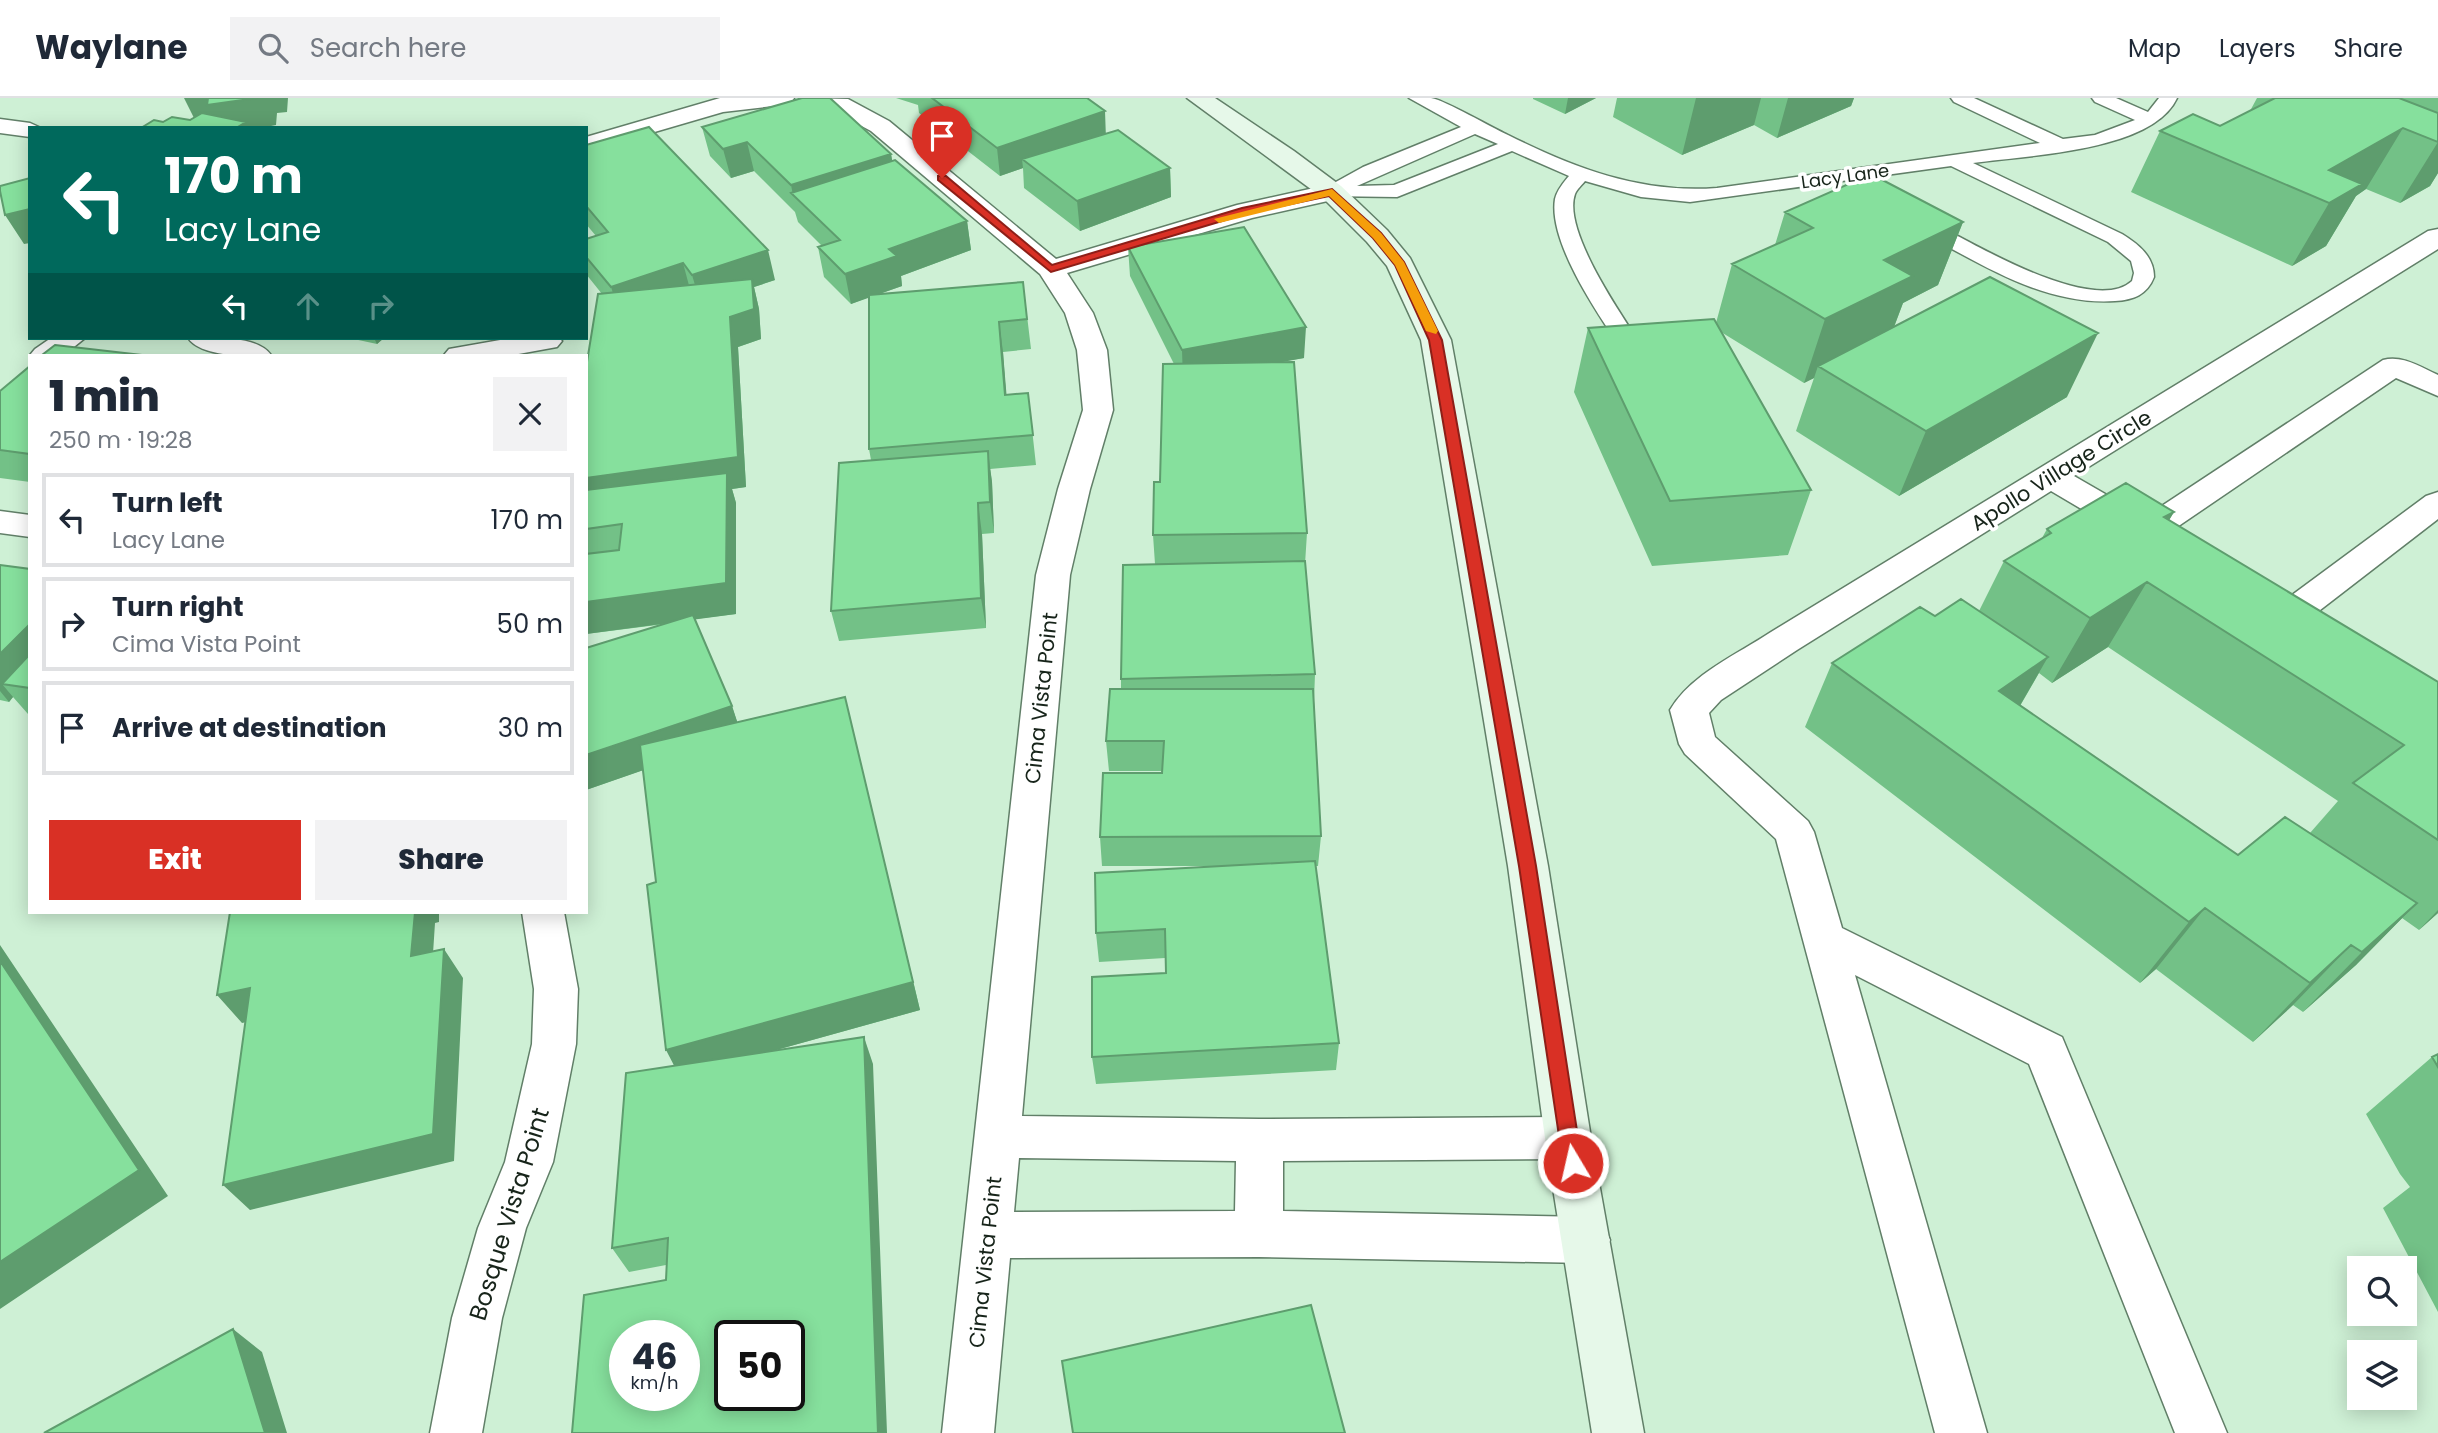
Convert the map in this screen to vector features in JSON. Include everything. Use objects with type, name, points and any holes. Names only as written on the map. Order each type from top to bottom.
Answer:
[{"type":"main road","points":[[1199,98],[1285,156],[1332,192],[1377,236],[1400,264],[1436,340],[1528,866],[1568,1138],[1618,1433]]},
{"type":"street","points":[[588,144],[721,105],[782,98]]},
{"type":"street","name":"Cima Vista Point","points":[[816,98],[839,104],[880,125],[1051,269],[1079,313],[1092,350],[1098,411],[1074,489],[1054,575],[968,1433]]},
{"type":"street","points":[[0,126],[28,130]]},
{"type":"street","points":[[1051,269],[1246,211],[1332,192]]},
{"type":"street","name":"Apollo Village Circle","points":[[1824,939],[1794,832],[1698,744],[1689,710],[1708,691],[1784,641],[2438,237]]},
{"type":"street","points":[[46,354],[67,340]]},
{"type":"street","points":[[209,340],[253,354]]},
{"type":"street","points":[[468,354],[546,345]]},
{"type":"street","points":[[2146,532],[2394,366],[2438,387]]},
{"type":"street","points":[[2050,476],[2182,553]]},
{"type":"street","points":[[2230,580],[2290,615],[2438,503]]},
{"type":"street","points":[[0,522],[28,526]]},
{"type":"street","name":"Bosque Vista Point","points":[[456,1433],[477,1318],[502,1228],[528,1162],[554,1044],[556,989],[543,914]]},
{"type":"street","points":[[1824,939],[1962,1433]]},
{"type":"street","points":[[1824,939],[2046,1051],[2201,1433]]},
{"type":"street","points":[[997,1137],[1259,1140],[1568,1138]]},
{"type":"street","points":[[1258,1234],[1259,1140]]},
{"type":"street","points":[[988,1235],[1258,1234],[1586,1240]]},
{"type":"lane","name":"Lacy Lane","points":[[1418,98],[1581,174],[1637,190],[1675,196],[1717,194],[2097,140],[2126,131],[2148,119],[2166,106],[2168,98]]},
{"type":"lane","points":[[1960,98],[2060,145]]},
{"type":"lane","points":[[2101,98],[2148,119]]},
{"type":"lane","points":[[1332,192],[1370,171],[1476,127]]},
{"type":"lane","points":[[1332,192],[1396,191],[1515,144]]},
{"type":"lane","points":[[1901,214],[2043,286],[2067,294],[2113,296],[2131,292],[2140,286],[2145,275],[2133,250],[2115,238],[1952,160]]},
{"type":"lane","points":[[1581,174],[1566,194],[1563,216],[1581,264],[1632,348]]},
{"type":"lane","points":[[1830,178],[1866,196]]},
{"type":"building","points":[[208,98],[257,98],[207,105]]},
{"type":"building","points":[[802,98],[830,98],[891,154],[791,185],[747,142],[723,149],[702,127]]},
{"type":"building","points":[[932,98],[1087,98],[1105,111],[997,148]]},
{"type":"building","points":[[2275,98],[2399,98],[2438,113],[2438,142],[2403,128],[2329,170],[2362,184],[2329,203],[2160,131],[2193,114],[2220,126]]},
{"type":"building","points":[[202,113],[246,122],[239,126],[144,126],[154,120],[163,122],[172,117],[190,120]]},
{"type":"building","points":[[649,127],[768,250],[692,275],[683,263],[611,287],[588,259],[588,238],[608,232],[588,208],[588,144]]},
{"type":"building","points":[[1118,130],[1170,168],[1077,201],[1022,159]]},
{"type":"building","points":[[895,160],[967,221],[889,249],[897,256],[845,274],[818,247],[840,240],[791,193]]},
{"type":"building","points":[[1871,174],[1963,222],[1884,260],[1913,276],[1825,319],[1732,264],[1813,228],[1785,212]]},
{"type":"building","points":[[28,179],[28,209],[5,215],[0,186]]},
{"type":"building","points":[[1244,227],[1306,327],[1182,350],[1128,247]]},
{"type":"building","points":[[1990,277],[2098,333],[1926,431],[1818,366]]},
{"type":"building","points":[[752,279],[754,309],[730,317],[738,457],[588,478],[588,356],[598,294]]},
{"type":"building","points":[[1023,282],[1027,319],[999,322],[1005,395],[1028,393],[1033,435],[869,449],[869,295]]},
{"type":"building","points":[[1714,319],[1811,490],[1670,501],[1588,328]]},
{"type":"building","points":[[55,345],[133,354],[43,354]]},
{"type":"building","points":[[1294,362],[1307,533],[1153,535],[1154,482],[1160,482],[1163,364]]},
{"type":"building","points":[[28,368],[28,454],[0,450],[0,391]]},
{"type":"building","points":[[988,451],[990,502],[978,503],[981,598],[831,611],[839,463]]},
{"type":"building","points":[[727,473],[726,583],[588,602],[588,554],[619,550],[622,524],[588,529],[588,490]]},
{"type":"building","points":[[2126,483],[2174,512],[2164,517],[2438,682],[2438,840],[2353,783],[2404,745],[2147,582],[2090,618],[2004,561],[2051,533],[2047,529]]},
{"type":"building","points":[[1305,561],[1315,674],[1121,679],[1123,565]]},
{"type":"building","points":[[0,565],[28,569],[28,626],[0,654]]},
{"type":"building","points":[[1961,599],[2048,657],[1999,691],[2238,855],[2285,817],[2417,903],[2362,952],[2351,945],[2310,983],[2205,908],[2189,922],[1832,663],[1920,607],[1935,616]]},
{"type":"building","points":[[693,615],[732,706],[588,754],[588,647]]},
{"type":"building","points":[[28,656],[28,688],[2,684]]},
{"type":"building","points":[[1110,689],[1313,689],[1321,836],[1100,837],[1103,773],[1162,773],[1164,741],[1106,741]]},
{"type":"building","points":[[845,697],[913,982],[666,1050],[647,885],[656,882],[640,745]]},
{"type":"building","points":[[1315,861],[1339,1043],[1092,1057],[1092,977],[1166,973],[1165,929],[1096,933],[1095,873]]},
{"type":"building","points":[[230,914],[415,914],[411,956],[444,949],[433,1134],[223,1185],[250,988],[217,995]]},
{"type":"building","points":[[0,961],[139,1170],[0,1262]]},
{"type":"building","points":[[864,1037],[878,1433],[572,1433],[584,1295],[666,1280],[668,1238],[612,1248],[626,1073]]},
{"type":"building","points":[[2438,1054],[2438,1067],[2432,1057]]},
{"type":"building","points":[[1311,1305],[1345,1433],[1073,1433],[1062,1361]]},
{"type":"building","points":[[233,1329],[265,1433],[44,1433]]},
{"type":"slow traffic","points":[[1219,219],[1332,192],[1377,236],[1400,264],[1432,331]]},
{"type":"route","points":[[942,178],[1051,269],[1246,211],[1332,192],[1377,236],[1400,264],[1436,340],[1528,866],[1573,1163]]}]
